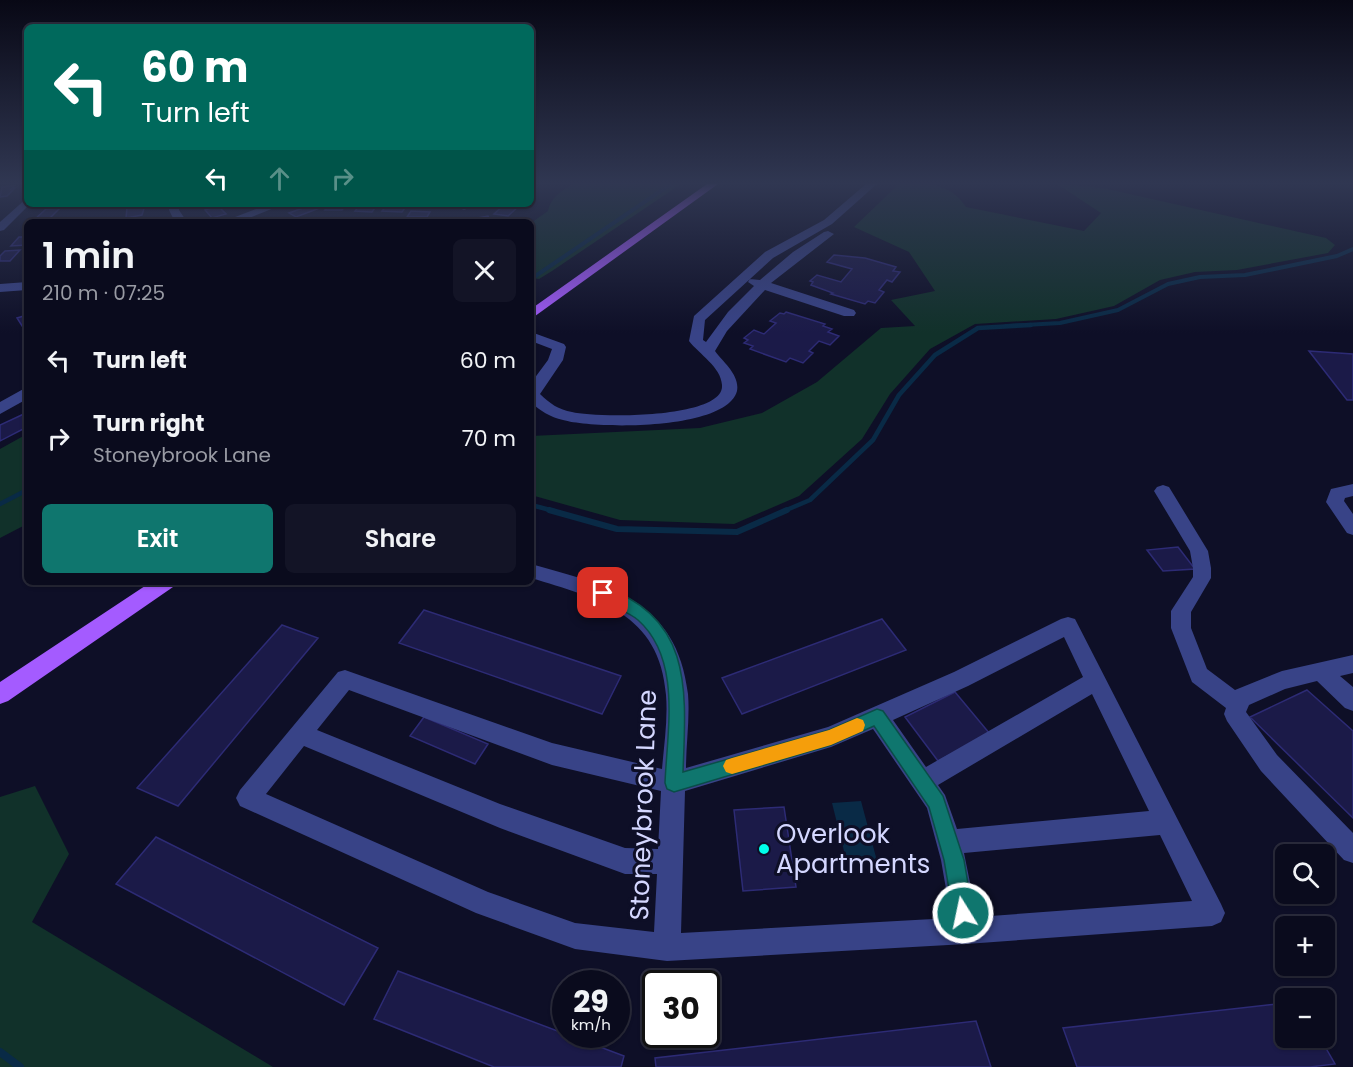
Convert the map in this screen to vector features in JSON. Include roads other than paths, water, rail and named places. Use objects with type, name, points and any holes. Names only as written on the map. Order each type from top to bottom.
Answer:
[{"type":"main road","points":[[534,313],[643,234]]},
{"type":"main road","points":[[0,694],[162,585]]},
{"type":"street","points":[[534,397],[551,411],[589,421],[696,413],[710,409],[727,397],[730,387],[727,376],[709,350],[696,341],[699,320],[768,255],[807,234]]},
{"type":"street","points":[[709,350],[718,331],[764,285],[794,257],[829,234]]},
{"type":"street","points":[[743,279],[849,313]]},
{"type":"street","points":[[0,288],[24,286]]},
{"type":"street","points":[[534,337],[559,347],[559,353],[534,388]]},
{"type":"street","points":[[0,409],[24,394]]},
{"type":"street","points":[[1353,490],[1337,492],[1335,502],[1353,528]]},
{"type":"street","points":[[1163,491],[1199,551],[1202,568],[1202,578],[1181,611],[1181,628],[1199,675],[1238,705]]},
{"type":"street","name":"Stoneybrook Lane","points":[[534,572],[603,593],[623,602],[643,615],[659,634],[669,656],[677,695],[667,947]]},
{"type":"street","points":[[1068,625],[1212,913],[966,931],[667,947],[575,936],[485,904],[248,798],[345,679],[552,754],[674,783],[831,737],[877,716],[961,679],[1068,625]]},
{"type":"street","points":[[1353,664],[1282,680],[1239,699],[1235,714],[1269,763],[1353,851]]},
{"type":"street","points":[[1320,671],[1353,701]]},
{"type":"street","points":[[923,781],[1096,681]]},
{"type":"street","points":[[877,716],[937,802],[954,860],[966,931]]},
{"type":"street","points":[[301,734],[500,816],[625,861],[670,862]]},
{"type":"street","points":[[949,842],[1166,822]]},
{"type":"water","points":[[861,801],[877,861],[847,863],[832,803]]},
{"type":"waterway","points":[[534,277],[598,234]]},
{"type":"waterway","points":[[1006,326],[1060,323],[1118,310],[1168,284],[1200,277],[1245,275],[1337,256],[1353,249]]},
{"type":"waterway","points":[[784,511],[810,500],[873,440],[899,395],[935,355],[978,328],[1031,325]]},
{"type":"waterway","points":[[0,504],[24,492]]},
{"type":"waterway","points":[[534,506],[554,511]]},
{"type":"waterway","points":[[549,510],[617,529],[737,532],[787,510]]},
{"type":"waterway","points":[[0,1052],[20,1067]]},
{"type":"place","name":"Overlook Apartments","points":[[764,849]]}]
